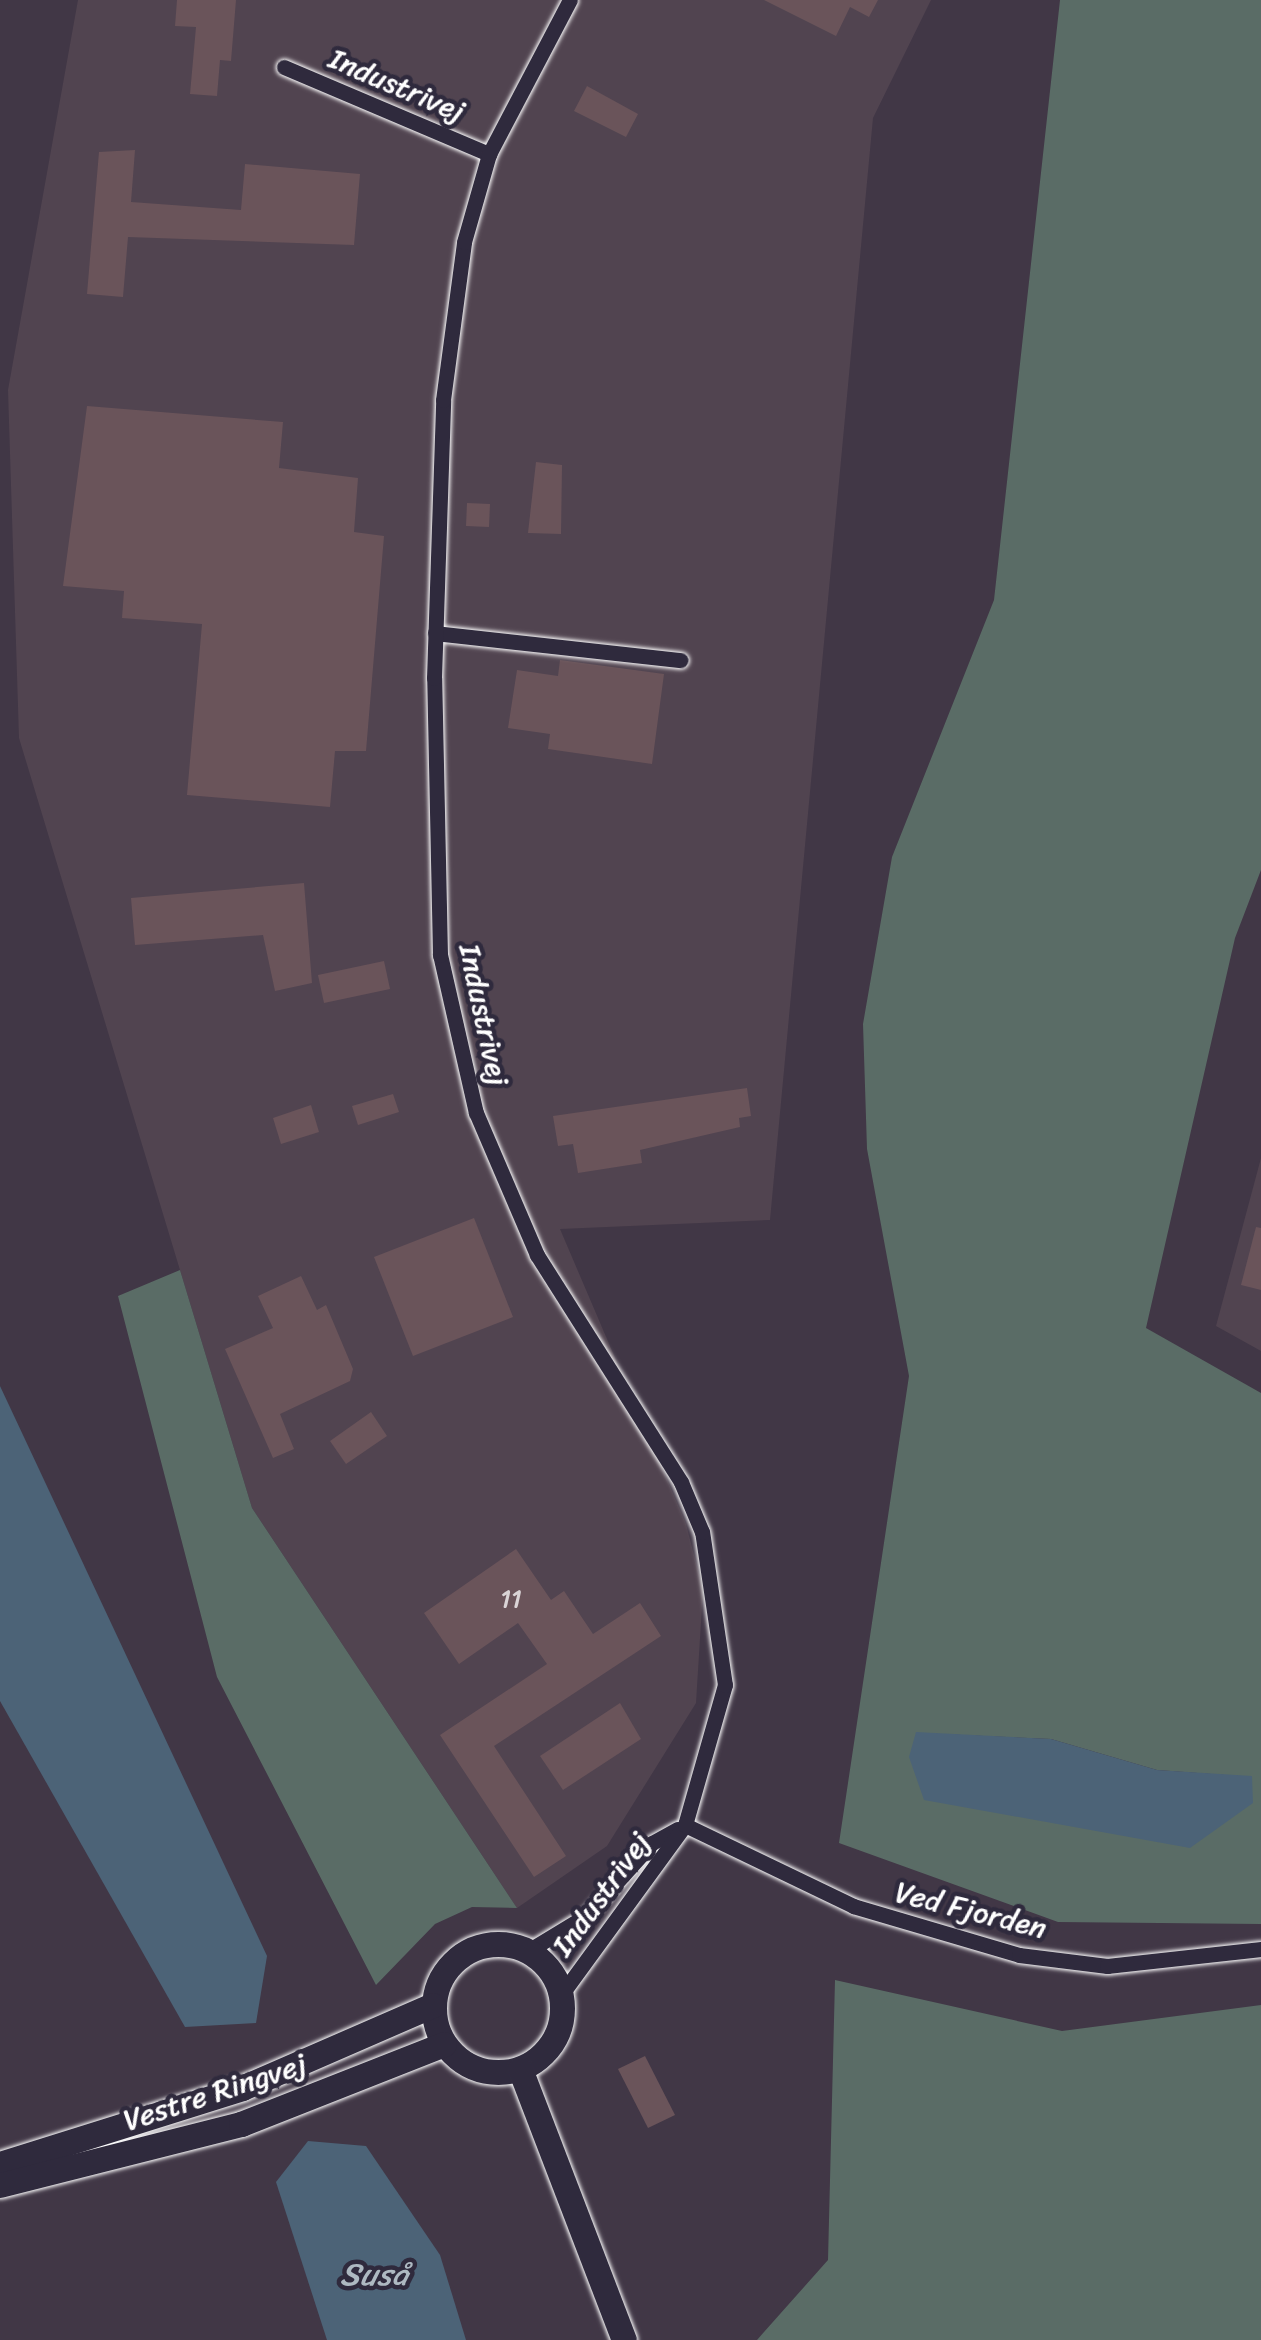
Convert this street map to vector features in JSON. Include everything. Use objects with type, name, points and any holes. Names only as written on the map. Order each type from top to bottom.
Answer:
[{"type":"main road","points":[[497,1944],[528,1951],[561,1994],[550,2047],[520,2069],[470,2067],[444,2044],[433,2005],[448,1965],[465,1952],[497,1944]]},
{"type":"main road","name":"Vestre Ringvej","points":[[0,2164],[242,2088],[433,2005]]},
{"type":"main road","name":"Vestre Ringvej","points":[[0,2185],[241,2124],[444,2044]]},
{"type":"main road","points":[[520,2069],[624,2340]]},
{"type":"street","name":"Industrivej","points":[[561,1994],[685,1825],[725,1685],[713,1564],[681,1482],[537,1255],[476,1113],[440,956],[436,633],[443,400],[464,242],[488,154],[570,0]]},
{"type":"street","name":"Industrivej","points":[[284,67],[488,154]]},
{"type":"street","points":[[436,633],[681,660]]},
{"type":"street","name":"Industrivej","points":[[528,1951],[587,1916],[652,1843],[685,1825]]},
{"type":"street","name":"Ved Fjorden","points":[[685,1825],[853,1906],[1019,1955],[1186,1964],[1261,1949]]},
{"type":"shaded area","points":[[78,0],[931,0],[873,118],[770,1220],[560,1229],[686,1524],[703,1590],[696,1703],[607,1846],[517,1908],[252,1508],[19,738],[8,390]]},
{"type":"shaded area","points":[[1261,1158],[1261,1351],[1216,1326]]},
{"type":"green space","points":[[1060,0],[1261,0],[1261,870],[1235,938],[1146,1328],[1261,1393],[1261,1924],[1058,1922],[839,1843],[909,1376],[867,1149],[863,1024],[892,857],[994,600]],"holes":[[[916,1733],[1051,1739],[1157,1770],[1252,1777],[1252,1803]]]},
{"type":"green space","points":[[180,1270],[252,1508],[517,1908],[472,1907],[435,1924],[376,1985],[217,1677],[118,1296]]},
{"type":"green space","points":[[835,1980],[1062,2031],[1261,2005],[1261,2340],[757,2340],[828,2260]]},
{"type":"water","points":[[0,1386],[267,1956],[256,2023],[185,2027],[0,1701]]},
{"type":"water","points":[[916,1732],[1051,1739],[1157,1770],[1252,1776],[1253,1803],[1190,1848],[924,1800],[909,1757]]},
{"type":"water","name":"Suså","points":[[308,2141],[366,2146],[440,2255],[466,2340],[327,2340],[276,2182]]},
{"type":"building","points":[[177,0],[236,0],[231,61],[220,60],[217,96],[190,94],[196,27],[175,26]]},
{"type":"building","points":[[764,0],[878,0],[869,17],[850,7],[836,36]]},
{"type":"building","points":[[587,86],[638,114],[626,137],[574,111]]},
{"type":"building","points":[[135,150],[131,202],[241,210],[245,164],[360,174],[354,245],[128,237],[123,297],[87,294],[99,152]]},
{"type":"building","points":[[87,406],[283,422],[279,468],[358,478],[354,532],[384,536],[366,751],[335,751],[330,807],[187,795],[202,624],[122,618],[124,591],[63,586]]},
{"type":"building","points":[[536,462],[562,465],[561,534],[528,533]]},
{"type":"building","points":[[467,503],[490,504],[489,527],[466,526]]},
{"type":"building","points":[[560,660],[664,674],[652,764],[548,749],[550,734],[508,728],[517,670],[558,676]]},
{"type":"building","points":[[304,883],[312,983],[275,991],[263,935],[135,945],[131,898]]},
{"type":"building","points":[[384,961],[390,989],[324,1003],[318,975]]},
{"type":"building","points":[[747,1088],[751,1116],[739,1118],[740,1127],[640,1150],[642,1163],[578,1173],[573,1144],[558,1146],[553,1116]]},
{"type":"building","points":[[393,1094],[399,1112],[358,1125],[352,1106]]},
{"type":"building","points":[[311,1105],[319,1132],[281,1144],[273,1118]]},
{"type":"building","points":[[474,1218],[513,1317],[413,1356],[374,1257]]},
{"type":"building","points":[[1256,1227],[1261,1228],[1261,1290],[1241,1285]]},
{"type":"building","points":[[301,1276],[317,1310],[326,1305],[353,1369],[350,1381],[280,1414],[294,1449],[273,1458],[225,1349],[273,1328],[258,1296]]},
{"type":"building","points":[[371,1412],[387,1436],[346,1464],[330,1441]]},
{"type":"building","points":[[516,1549],[551,1600],[564,1591],[593,1634],[640,1603],[661,1636],[494,1746],[566,1856],[534,1877],[440,1735],[547,1664],[518,1623],[459,1664],[424,1613]]},
{"type":"building","points":[[620,1703],[641,1739],[563,1790],[540,1756]]},
{"type":"building","points":[[645,2056],[675,2115],[648,2128],[618,2069]]}]
